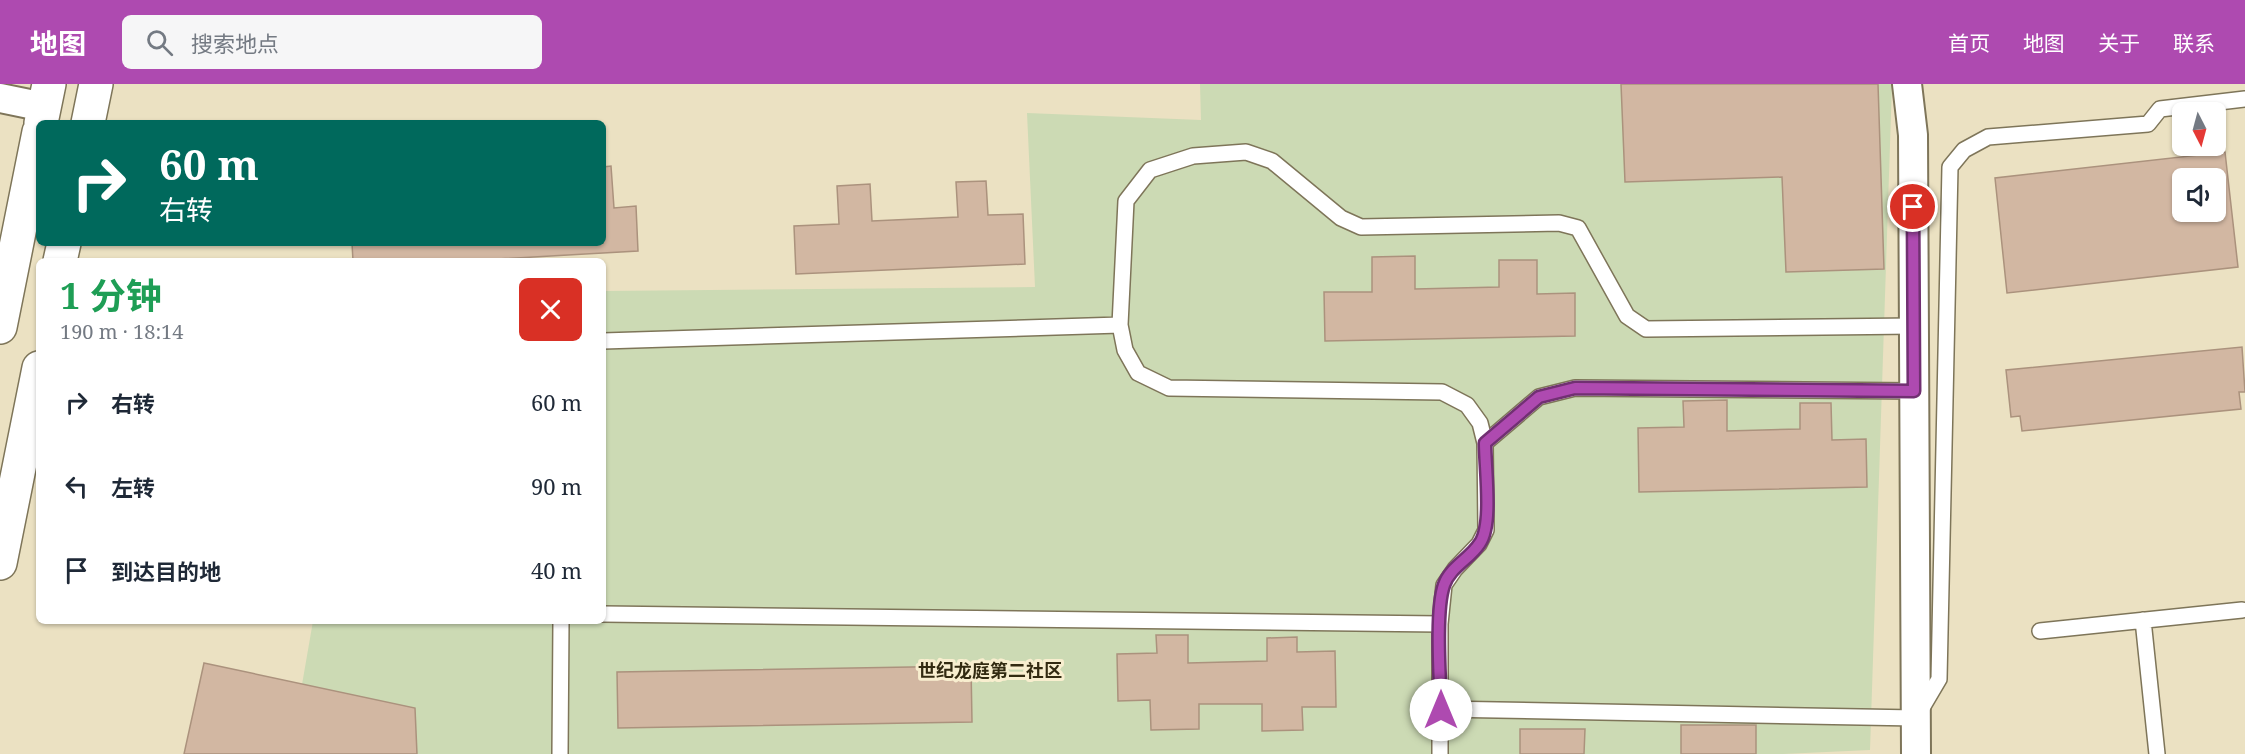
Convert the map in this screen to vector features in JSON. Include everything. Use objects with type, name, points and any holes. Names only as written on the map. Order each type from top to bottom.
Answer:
[{"type":"main road","points":[[89,120],[96,84]]},
{"type":"main road","points":[[0,327],[36,147]]},
{"type":"main road","points":[[0,563],[36,383]]},
{"type":"street","points":[[1907,84],[1913,135],[1916,754]]},
{"type":"street","points":[[0,98],[43,112]]},
{"type":"lane","points":[[1441,710],[1916,718],[1939,679],[1950,167],[1964,150],[1988,137],[2148,124],[2160,109],[2245,99]]},
{"type":"lane","points":[[1440,754],[1440,624],[1444,585],[1455,569],[1479,544],[1486,530],[1485,443],[1480,423],[1467,405],[1442,392],[1169,388],[1138,373],[1125,350],[1120,325],[1126,201],[1150,170],[1193,156],[1246,152],[1272,161],[1341,218],[1361,227],[1559,223],[1578,228],[1627,316],[1646,329],[1914,326]]},
{"type":"lane","points":[[606,341],[1120,325]]},
{"type":"lane","points":[[1485,443],[1539,397],[1575,388],[1914,391]]},
{"type":"lane","points":[[2040,631],[2242,610]]},
{"type":"lane","points":[[606,614],[1440,624]]},
{"type":"lane","points":[[2143,620],[2157,754]]},
{"type":"lane","points":[[560,754],[561,624]]},
{"type":"green space","points":[[1200,84],[1892,84],[1870,750],[1783,754],[290,754],[312,624],[606,624],[606,291],[1035,287],[1027,113],[1201,120]]},
{"type":"building","points":[[1621,84],[1878,84],[1884,269],[1786,272],[1782,177],[1625,182]]},
{"type":"building","points":[[2190,156],[2225,156],[2238,267],[2007,293],[1995,178]]},
{"type":"building","points":[[611,166],[614,208],[636,206],[638,251],[515,258],[353,258],[352,246],[606,246],[606,167]]},
{"type":"building","points":[[986,181],[988,215],[1023,214],[1025,264],[796,274],[794,226],[839,224],[837,186],[870,184],[872,221],[958,217],[956,182]]},
{"type":"building","points":[[1415,256],[1415,289],[1499,287],[1499,260],[1537,260],[1537,294],[1575,293],[1575,336],[1325,341],[1324,292],[1372,292],[1372,257]]},
{"type":"building","points":[[2242,347],[2245,392],[2239,392],[2241,409],[2022,431],[2020,416],[2011,417],[2006,370]]},
{"type":"building","points":[[1727,400],[1727,431],[1800,429],[1800,403],[1831,403],[1832,440],[1866,439],[1867,487],[1639,492],[1638,428],[1684,427],[1683,401]]},
{"type":"building","points":[[1156,635],[1188,635],[1188,663],[1267,661],[1267,638],[1297,637],[1297,652],[1335,651],[1336,707],[1302,707],[1303,730],[1262,731],[1262,704],[1199,704],[1199,729],[1151,730],[1150,700],[1118,701],[1117,654],[1157,653]]},
{"type":"building","points":[[204,663],[415,708],[417,754],[184,754]]},
{"type":"building","points":[[971,666],[972,722],[618,728],[617,672]]},
{"type":"building","points":[[1681,725],[1756,725],[1756,754],[1681,754]]},
{"type":"building","points":[[1520,729],[1585,729],[1584,754],[1520,754]]},
{"type":"district","name":"世纪龙庭第二社区","points":[[990,670]]},
{"type":"route","points":[[1441,710],[1440,624],[1444,585],[1455,569],[1479,544],[1486,530],[1485,443],[1539,397],[1575,388],[1914,391],[1913,207]]}]
